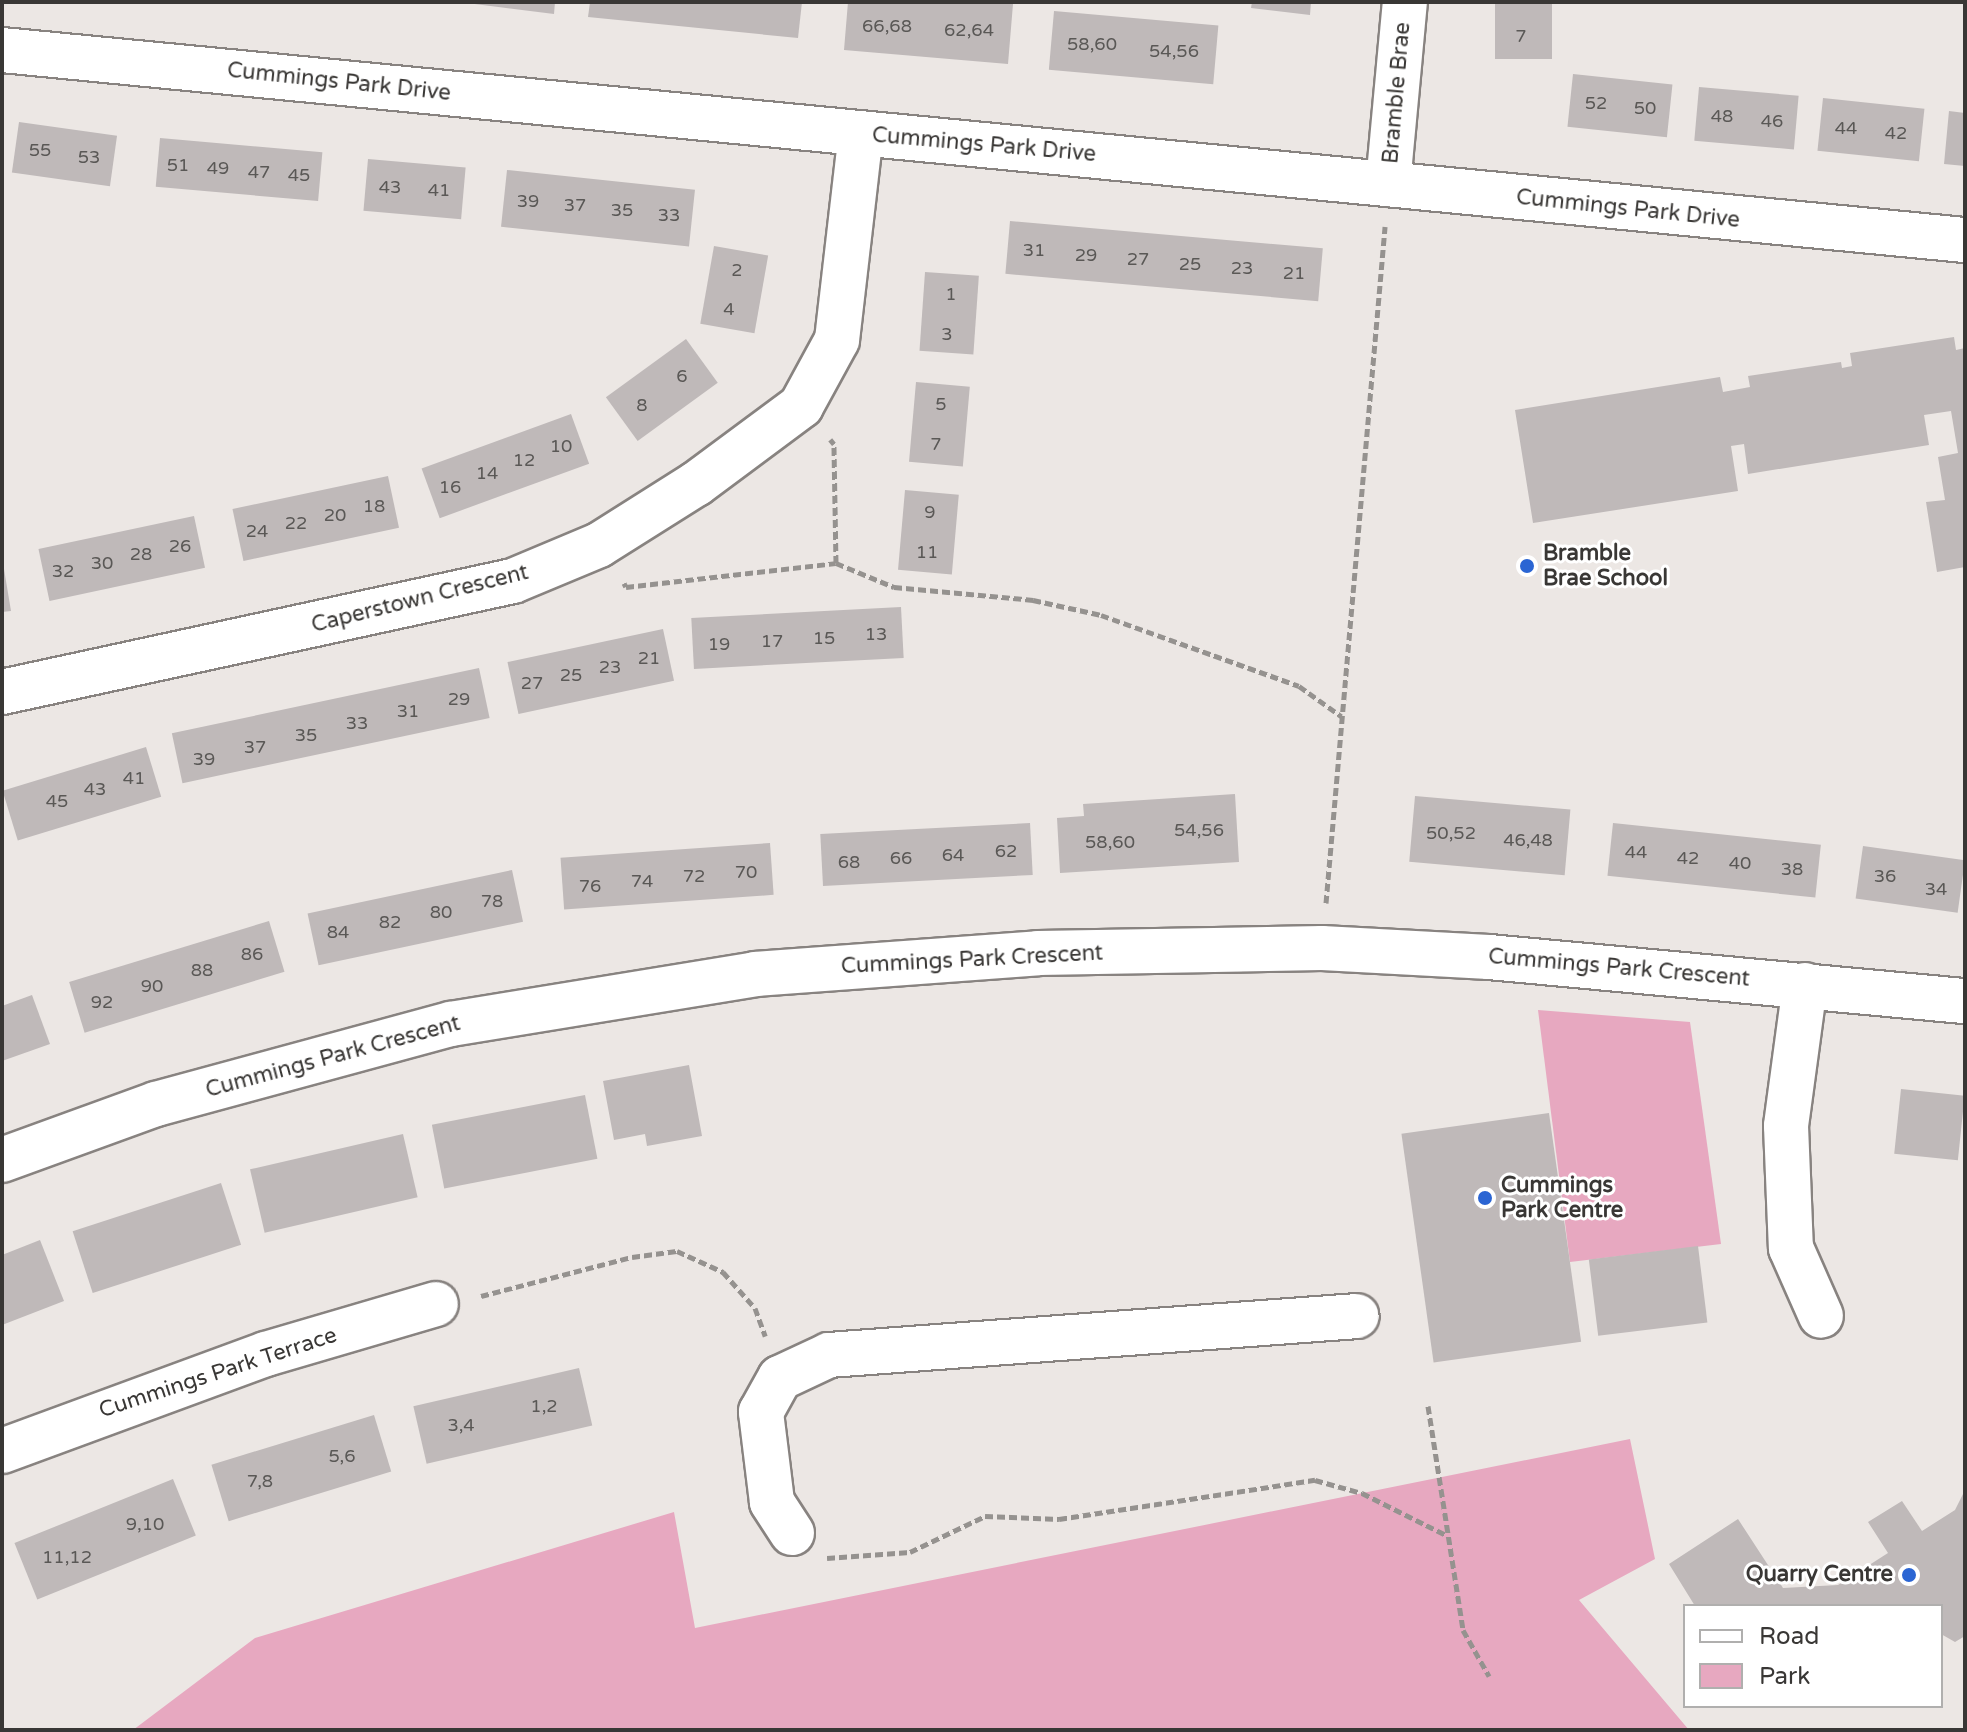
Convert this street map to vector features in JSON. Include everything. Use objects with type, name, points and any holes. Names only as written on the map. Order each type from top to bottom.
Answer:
[{"type":"street","name":"Bramble Brae","points":[[1388,184],[1405,2]]},
{"type":"street","name":"Cummings Park Drive","points":[[2,50],[1965,240]]},
{"type":"street","name":"Caperstown Crescent","points":[[2,692],[513,581],[599,545],[696,484],[801,406],[837,340],[861,133]]},
{"type":"street","name":"Cummings Park Crescent","points":[[2,1160],[156,1104],[451,1024],[740,976],[1038,953],[1322,948],[1805,985],[1965,1001]]},
{"type":"street","points":[[1805,985],[1786,1126],[1791,1248],[1821,1316]]},
{"type":"street","name":"Cummings Park Terrace","points":[[2,1451],[266,1354],[436,1304]]},
{"type":"street","points":[[792,1533],[772,1502],[761,1412],[780,1378],[829,1355],[1357,1316]]},
{"type":"path","points":[[1322,948],[1388,184]]},
{"type":"path","points":[[801,406],[834,444],[836,563]]},
{"type":"path","points":[[599,545],[626,587],[836,563],[894,587],[1033,600],[1101,615],[1299,686],[1342,717]]},
{"type":"path","points":[[436,1304],[677,1251],[723,1272],[755,1308],[780,1378]]},
{"type":"path","points":[[1428,1406],[1463,1630],[1489,1676]]},
{"type":"path","points":[[792,1533],[830,1560],[910,1552],[985,1516],[1059,1519],[1315,1480],[1362,1493],[1446,1535]]},
{"type":"green space","points":[[1538,1010],[1690,1022],[1721,1244],[1570,1262]]},
{"type":"green space","points":[[1630,1439],[1655,1559],[1579,1600],[1689,1730],[133,1730],[255,1638],[674,1512],[695,1628]]},
{"type":"building","points":[[459,2],[555,2],[554,14]]},
{"type":"building","points":[[590,2],[802,2],[798,38],[588,17]]},
{"type":"building","points":[[848,2],[1013,4],[1008,64],[844,50]]},
{"type":"building","points":[[1252,2],[1311,2],[1310,15],[1251,8]]},
{"type":"building","points":[[1495,2],[1552,2],[1552,59],[1495,59]]},
{"type":"building","points":[[1054,11],[1218,25],[1213,84],[1049,70]]},
{"type":"building","points":[[1573,74],[1672,84],[1667,137],[1567,127]]},
{"type":"building","points":[[1699,87],[1799,96],[1794,150],[1694,141]]},
{"type":"building","points":[[1823,98],[1924,109],[1919,161],[1817,151]]},
{"type":"building","points":[[1949,111],[1965,113],[1965,166],[1944,164]]},
{"type":"building","points":[[19,122],[117,136],[110,186],[12,173]]},
{"type":"building","points":[[160,138],[322,152],[318,201],[156,187]]},
{"type":"building","points":[[368,159],[466,168],[461,219],[363,211]]},
{"type":"building","points":[[507,170],[695,190],[689,246],[501,227]]},
{"type":"building","points":[[1010,221],[1323,248],[1318,301],[1005,274]]},
{"type":"building","points":[[714,246],[768,256],[754,333],[700,324]]},
{"type":"building","points":[[925,272],[979,276],[973,355],[919,351]]},
{"type":"building","points":[[1954,337],[1956,350],[1965,348],[1965,567],[1937,572],[1926,502],[1945,500],[1938,457],[1958,453],[1951,411],[1924,415],[1929,445],[1748,474],[1744,444],[1731,446],[1738,491],[1533,523],[1515,410],[1720,377],[1723,392],[1750,387],[1748,376],[1841,362],[1842,368],[1852,366],[1850,353]]},
{"type":"building","points":[[686,339],[718,383],[638,441],[606,397]]},
{"type":"building","points":[[916,382],[970,387],[963,466],[909,462]]},
{"type":"building","points":[[571,414],[589,464],[440,518],[422,468]]},
{"type":"building","points":[[388,476],[399,528],[243,561],[232,509]]},
{"type":"building","points":[[905,490],[959,495],[952,574],[898,570]]},
{"type":"building","points":[[194,516],[205,568],[49,601],[38,549]]},
{"type":"building","points":[[2,557],[11,611],[2,612]]},
{"type":"building","points":[[901,607],[904,658],[694,669],[691,618]]},
{"type":"building","points":[[663,629],[674,681],[518,714],[507,662]]},
{"type":"building","points":[[479,668],[490,718],[182,783],[172,733]]},
{"type":"building","points":[[146,747],[161,797],[18,841],[3,791]]},
{"type":"building","points":[[1235,794],[1239,862],[1060,873],[1057,818],[1084,816],[1083,804]]},
{"type":"building","points":[[1415,796],[1570,810],[1565,875],[1409,862]]},
{"type":"building","points":[[1030,823],[1033,875],[823,886],[820,834]]},
{"type":"building","points":[[1613,823],[1821,845],[1815,898],[1607,876]]},
{"type":"building","points":[[770,843],[774,895],[564,910],[561,858]]},
{"type":"building","points":[[1863,846],[1965,860],[1958,913],[1856,898]]},
{"type":"building","points":[[512,870],[523,922],[319,965],[308,913]]},
{"type":"building","points":[[269,921],[284,972],[85,1033],[69,982]]},
{"type":"building","points":[[32,995],[50,1044],[2,1061],[2,1006]]},
{"type":"building","points":[[689,1065],[702,1136],[647,1146],[645,1134],[614,1140],[603,1081]]},
{"type":"building","points":[[1901,1089],[1965,1096],[1958,1160],[1894,1154]]},
{"type":"building","points":[[585,1095],[597,1159],[444,1189],[432,1125]]},
{"type":"building","name":"Cummings Park Centre","points":[[1549,1113],[1581,1342],[1434,1362],[1401,1134]]},
{"type":"building","points":[[403,1134],[418,1197],[265,1233],[250,1169]]},
{"type":"building","points":[[221,1183],[241,1245],[93,1293],[73,1231]]},
{"type":"building","points":[[40,1240],[64,1301],[2,1325],[2,1255]]},
{"type":"building","points":[[1698,1246],[1707,1322],[1598,1336],[1589,1259]]},
{"type":"building","points":[[579,1368],[592,1425],[427,1464],[413,1406]]},
{"type":"building","points":[[374,1415],[391,1471],[229,1521],[211,1465]]},
{"type":"building","points":[[173,1479],[196,1536],[37,1600],[14,1543]]},
{"type":"building","name":"Quarry Centre","points":[[1965,1490],[1965,1636],[1955,1642],[1943,1635],[1943,1604],[1694,1604],[1669,1564],[1738,1519],[1783,1588],[1838,1585],[1888,1553],[1868,1522],[1902,1501],[1922,1531],[1955,1510]]},
{"type":"place","name":"Bramble Brae School","points":[[1527,566]]},
{"type":"place","name":"Cummings Park Centre","points":[[1485,1198]]},
{"type":"place","name":"Quarry Centre","points":[[1909,1575]]}]
